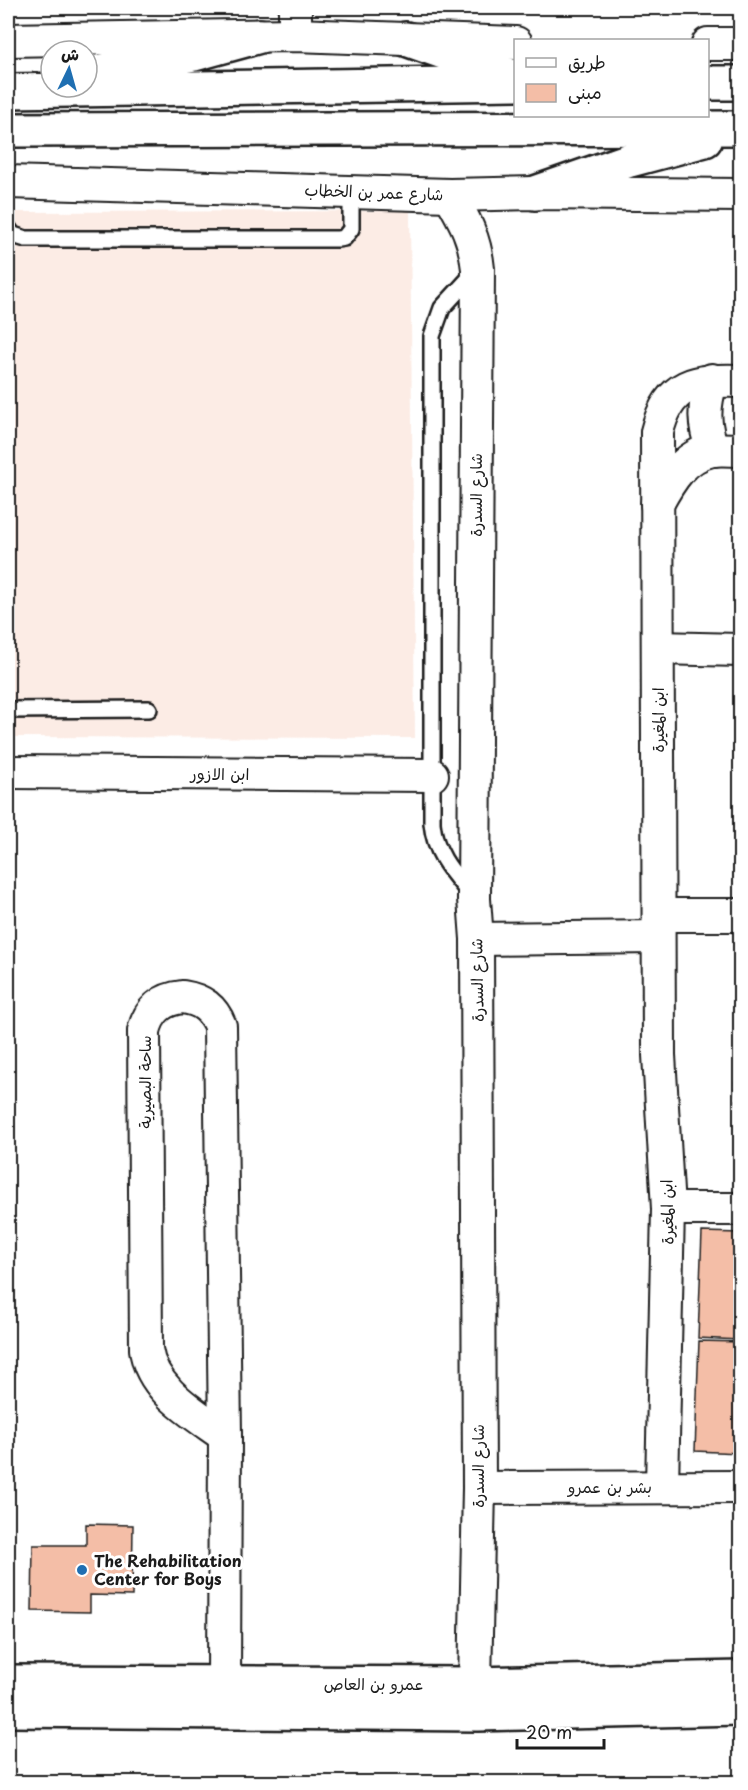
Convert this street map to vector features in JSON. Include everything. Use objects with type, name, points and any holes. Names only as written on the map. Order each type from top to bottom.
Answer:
[{"type":"main road","points":[[99,72],[194,54],[260,36]]},
{"type":"main road","points":[[406,39],[514,77]]},
{"type":"main road","points":[[8,89],[39,83]]},
{"type":"main road","points":[[8,89],[514,83]]},
{"type":"main road","points":[[709,83],[741,83]]},
{"type":"main road","points":[[8,130],[741,129]]},
{"type":"main road","points":[[535,193],[641,157],[741,129]]},
{"type":"main road","name":"عمرو بن العاص","points":[[477,1699],[741,1678]]},
{"type":"main road","name":"عمرو بن العاص","points":[[8,1682],[222,1698]]},
{"type":"main road","name":"عمرو بن العاص","points":[[8,1710],[222,1698],[477,1699],[741,1708]]},
{"type":"street","points":[[8,40],[260,36],[295,21],[406,39],[514,43]]},
{"type":"street","points":[[709,44],[741,44]]},
{"type":"street","name":"شارع عمر بن الخطاب","points":[[8,182],[450,195],[535,193],[741,195]]},
{"type":"street","name":"شارع السدرة","points":[[450,195],[468,225],[477,258]]},
{"type":"street","name":"شارع السدرة","points":[[477,1699],[479,1488],[477,939],[474,899],[477,258],[482,226],[502,195]]},
{"type":"street","name":"ابن المغيرة","points":[[726,381],[706,397],[704,416],[706,433],[727,450]]},
{"type":"street","name":"ابن المغيرة","points":[[662,1486],[668,1209],[659,1055],[657,432],[662,412],[672,397],[686,387],[726,381]]},
{"type":"street","name":"ابن المغيرة","points":[[657,504],[672,476],[683,465],[696,457],[727,450]]},
{"type":"street","points":[[658,648],[741,650]]},
{"type":"street","name":"ابن الازور","points":[[8,772],[432,775]]},
{"type":"street","points":[[477,939],[659,926],[741,915]]},
{"type":"street","name":"ساحة البصيرية","points":[[222,1698],[225,1436],[220,1026],[210,1008],[202,1002],[193,998],[173,998],[164,1002],[150,1014],[144,1032],[148,1361],[163,1386],[170,1393],[225,1436]]},
{"type":"street","points":[[668,1209],[741,1209]]},
{"type":"street","name":"بشر بن عمرو","points":[[479,1488],[741,1487]]},
{"type":"lane","points":[[8,228],[13,235],[26,239],[338,239],[344,238],[351,229],[351,192]]},
{"type":"lane","points":[[474,899],[438,851],[432,823],[432,336],[442,308],[477,258]]},
{"type":"lane","points":[[8,710],[148,709]]},
{"type":"shaded area","points":[[410,211],[415,738],[8,737],[8,212]]},
{"type":"building","points":[[740,1081],[740,1129],[735,1082]]},
{"type":"building","points":[[702,1232],[740,1233],[740,1340],[698,1338]]},
{"type":"building","points":[[699,1341],[740,1342],[740,1453],[695,1451]]},
{"type":"building","name":"The Rehabilitation Center for Boys","points":[[86,1524],[133,1525],[132,1596],[90,1595],[90,1612],[32,1611],[33,1545],[86,1545]]},
{"type":"place","name":"The Rehabilitation Center for Boys","points":[[82,1570]]}]
